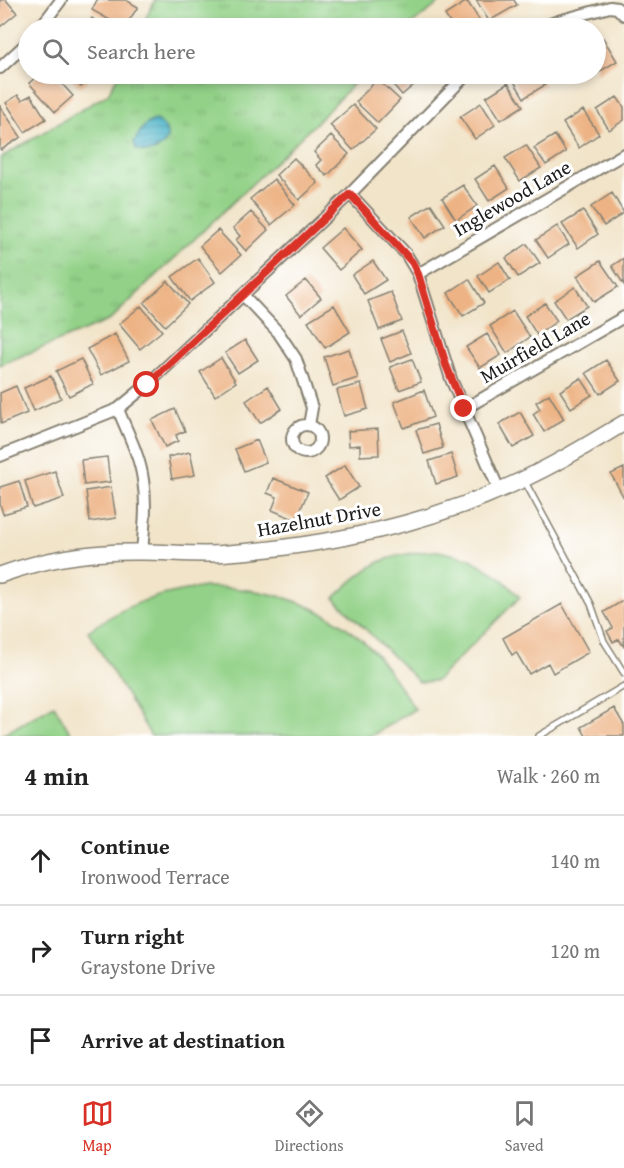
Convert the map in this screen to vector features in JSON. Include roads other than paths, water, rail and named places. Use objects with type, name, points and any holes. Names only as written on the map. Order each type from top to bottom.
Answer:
[{"type":"street","points":[[48,18],[62,0]]},
{"type":"street","points":[[571,18],[600,9],[620,12]]},
{"type":"street","points":[[0,68],[18,51]]},
{"type":"street","points":[[0,456],[118,409],[147,385],[350,194],[457,84]]},
{"type":"street","name":"Inglewood Lane","points":[[418,274],[624,154]]},
{"type":"street","points":[[350,194],[406,254],[418,274],[446,365],[499,490]]},
{"type":"street","points":[[243,295],[278,332],[296,359],[312,408],[309,425]]},
{"type":"street","name":"Muirfield Lane","points":[[464,409],[624,316]]},
{"type":"street","points":[[118,409],[140,464],[143,479],[145,494],[142,552]]},
{"type":"street","name":"Hazelnut Drive","points":[[0,575],[69,556],[142,552],[219,554],[290,548],[328,542],[413,522],[523,479],[624,423]]},
{"type":"lane","points":[[523,479],[591,604],[604,641],[624,673]]},
{"type":"lane","points":[[538,736],[624,686]]},
{"type":"water","points":[[156,120],[165,128],[167,140],[153,151],[145,152],[136,149],[134,142],[140,131],[145,125]]}]
